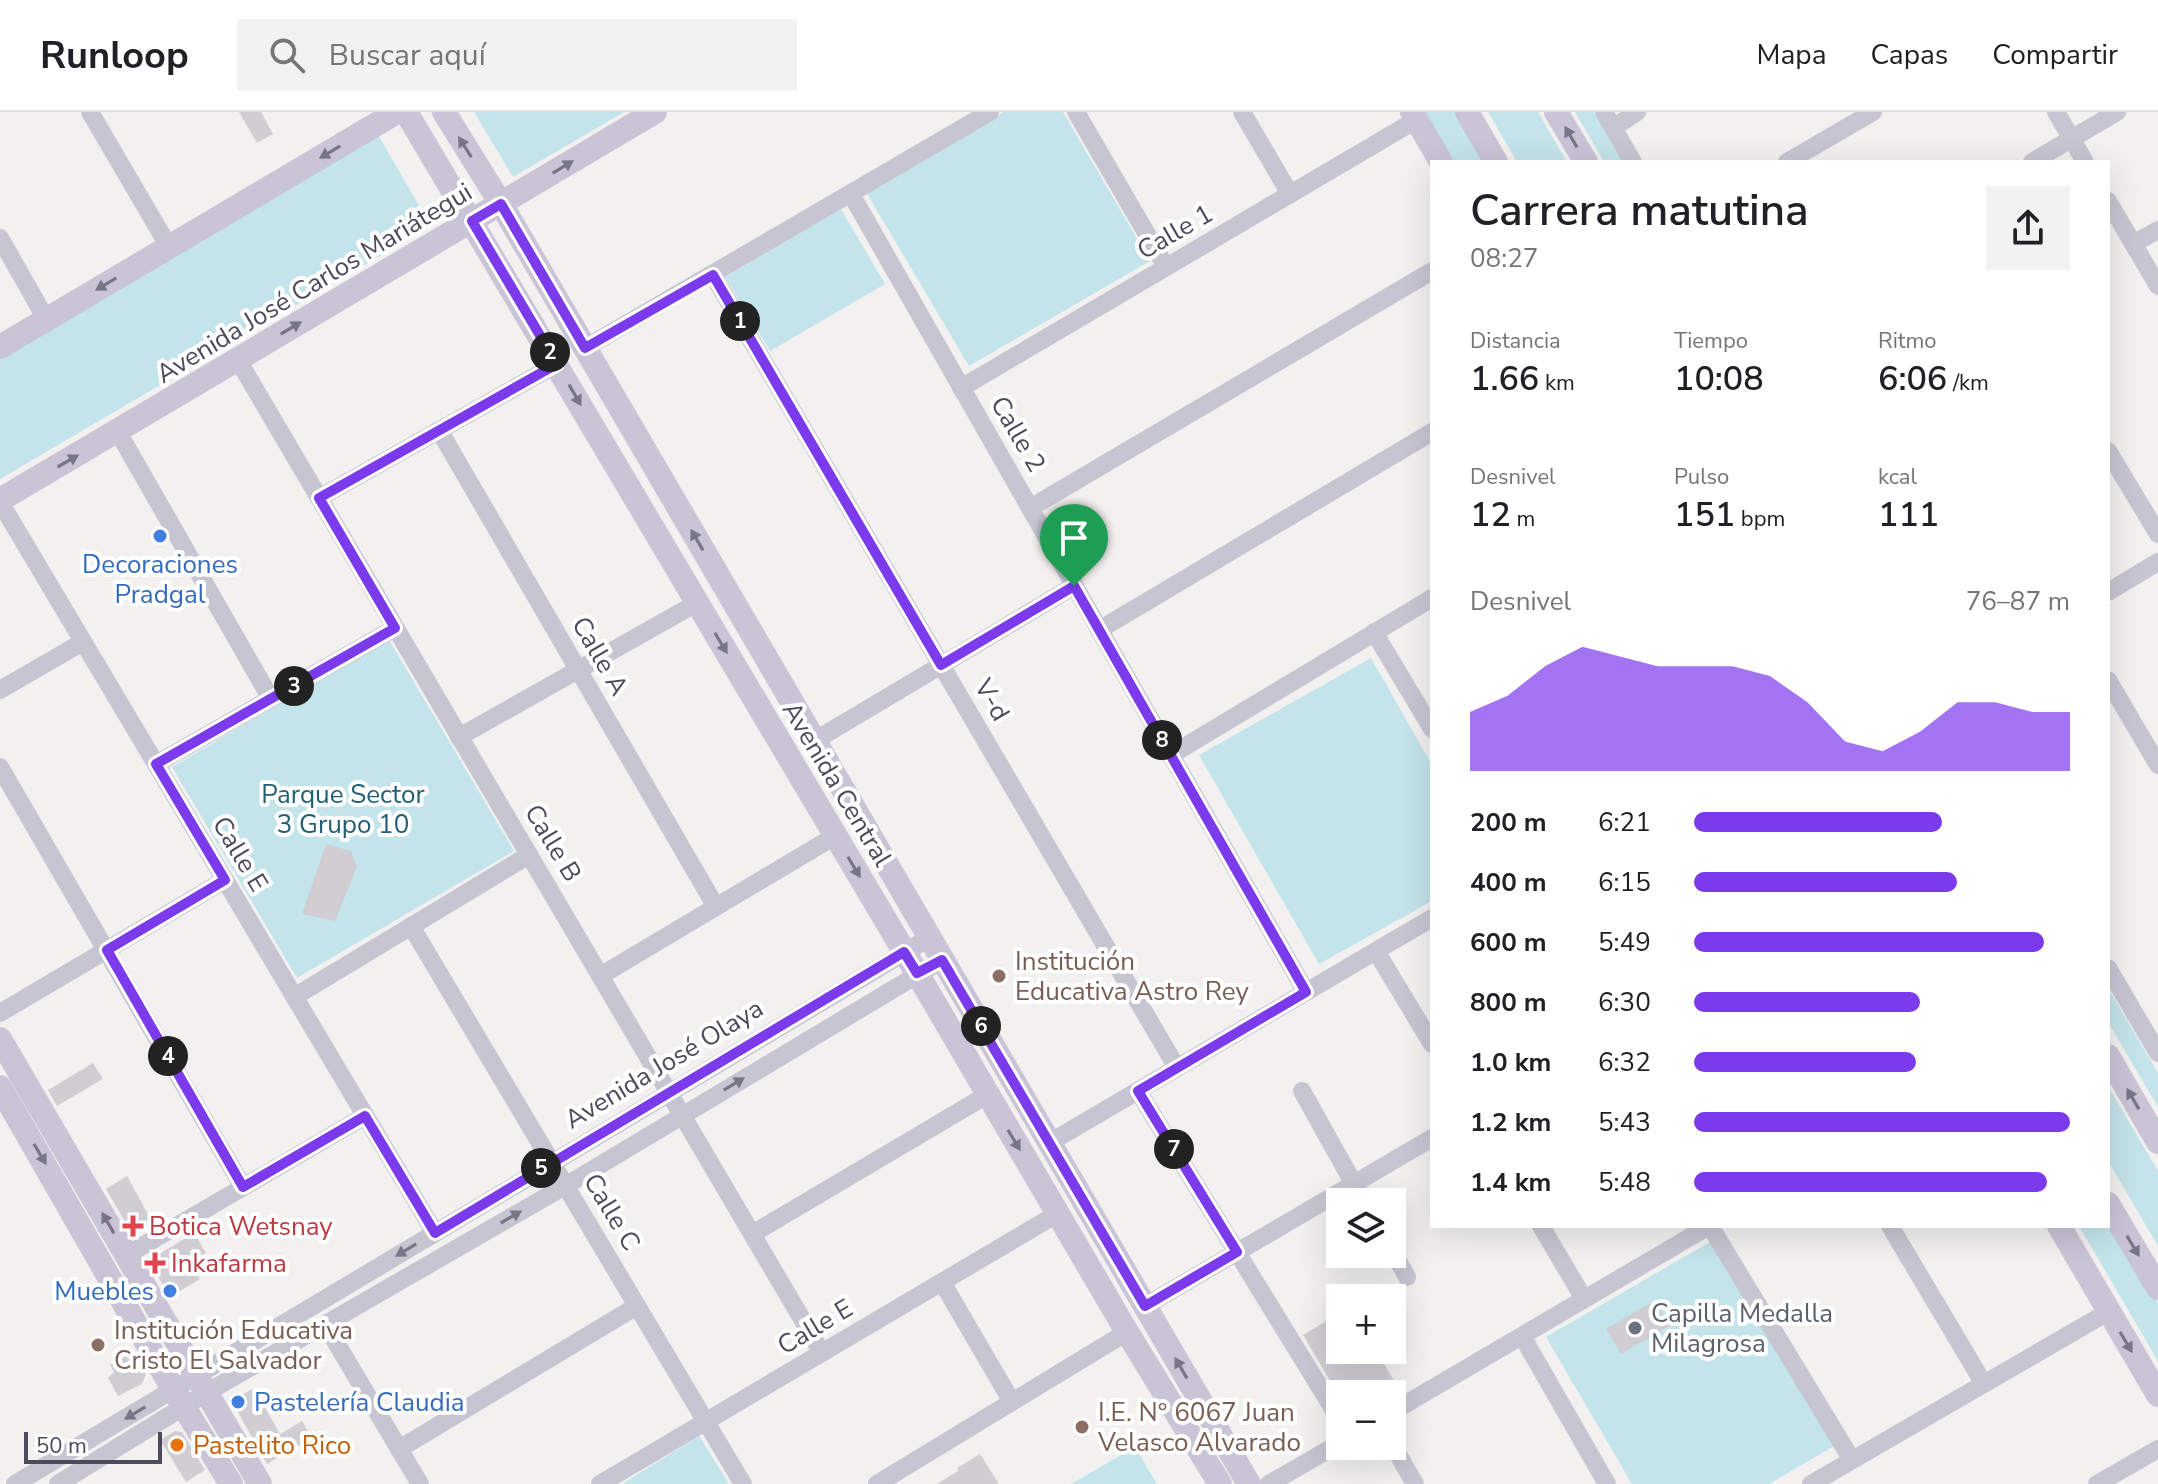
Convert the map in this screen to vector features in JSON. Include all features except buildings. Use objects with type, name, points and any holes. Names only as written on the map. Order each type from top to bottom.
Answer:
[{"type":"street","points":[[90,112],[169,247]]},
{"type":"street","points":[[0,347],[397,112]]},
{"type":"street","name":"Avenida Central","points":[[406,112],[1127,1332],[1220,1484]]},
{"type":"street","name":"Avenida Central","points":[[444,112],[501,204],[1249,1484]]},
{"type":"street","name":"Avenida José Carlos Mariátegui","points":[[0,501],[655,112]]},
{"type":"street","points":[[585,348],[990,112]]},
{"type":"street","points":[[1076,112],[1166,267]]},
{"type":"street","points":[[1242,112],[1290,194]]},
{"type":"street","points":[[1467,112],[1495,160]]},
{"type":"street","points":[[1556,112],[1585,160]]},
{"type":"street","points":[[1632,160],[1609,120],[1637,112]]},
{"type":"street","points":[[1790,160],[1873,112]]},
{"type":"street","points":[[2056,112],[2084,160]]},
{"type":"street","points":[[2035,160],[2117,112]]},
{"type":"street","points":[[1414,116],[1440,160]]},
{"type":"street","name":"Calle 1","points":[[961,388],[1290,194],[1414,116]]},
{"type":"street","name":"Calle 2","points":[[851,194],[1306,992]]},
{"type":"street","points":[[2110,204],[2158,286]]},
{"type":"street","points":[[2133,244],[2158,230]]},
{"type":"street","points":[[0,238],[46,319]]},
{"type":"street","points":[[1030,508],[1430,272]]},
{"type":"street","name":"V-d","points":[[713,275],[1177,1068]]},
{"type":"street","name":"Calle B","points":[[238,360],[822,1353]]},
{"type":"street","points":[[319,498],[557,364]]},
{"type":"street","name":"Calle A","points":[[439,430],[716,907]]},
{"type":"street","points":[[118,432],[271,699]]},
{"type":"street","points":[[1099,630],[1430,433]]},
{"type":"street","points":[[2110,454],[2158,534]]},
{"type":"street","name":"Calle E","points":[[0,501],[435,1233]]},
{"type":"street","points":[[2110,591],[2158,562]]},
{"type":"street","points":[[814,741],[1074,586]]},
{"type":"street","points":[[1171,755],[1430,599]]},
{"type":"street","points":[[459,737],[697,603]]},
{"type":"street","points":[[156,764],[395,628]]},
{"type":"street","points":[[1374,632],[1430,726]]},
{"type":"street","points":[[0,690],[83,642]]},
{"type":"street","points":[[2110,683],[2158,765]]},
{"type":"street","points":[[0,767],[243,1187]]},
{"type":"street","points":[[600,976],[835,836]]},
{"type":"street","points":[[294,997],[529,855]]},
{"type":"street","points":[[0,1013],[225,880]]},
{"type":"street","points":[[1049,1143],[1430,919]]},
{"type":"street","name":"Calle C","points":[[411,926],[743,1484]]},
{"type":"street","name":"Avenida José Olaya","points":[[15,1484],[201,1385],[435,1233],[929,938]]},
{"type":"street","points":[[1376,951],[1430,1041]]},
{"type":"street","name":"Avenida José Olaya","points":[[201,1385],[325,1324],[565,1186],[942,960]]},
{"type":"street","points":[[2110,971],[2158,1053]]},
{"type":"street","points":[[0,1039],[260,1484]]},
{"type":"street","points":[[2110,1059],[2158,1142]]},
{"type":"street","points":[[0,1087],[231,1484]]},
{"type":"street","points":[[1138,1091],[1326,1397]]},
{"type":"street","points":[[1302,1091],[1357,1188]]},
{"type":"street","points":[[752,1234],[987,1095]]},
{"type":"street","points":[[127,1255],[365,1116]]},
{"type":"street","points":[[1145,1306],[1430,1139]]},
{"type":"street","points":[[2110,1207],[2158,1288]]},
{"type":"street","name":"Calle E","points":[[600,1484],[1057,1214]]},
{"type":"street","points":[[1542,1228],[1584,1299]]},
{"type":"street","points":[[1406,1404],[1707,1228]]},
{"type":"street","points":[[1711,1228],[1852,1460]]},
{"type":"street","points":[[1891,1228],[1984,1384]]},
{"type":"street","points":[[2060,1228],[2158,1395]]},
{"type":"street","points":[[1402,1268],[1407,1277]]},
{"type":"street","points":[[942,1282],[1012,1402]]},
{"type":"street","points":[[399,1449],[637,1306]]},
{"type":"street","points":[[1811,1484],[2108,1312]]},
{"type":"street","points":[[325,1324],[420,1484]]},
{"type":"street","points":[[877,1484],[1127,1332]]},
{"type":"street","points":[[1522,1336],[1607,1484]]},
{"type":"street","name":"Avenida José Olaya","points":[[65,1482],[179,1398]]},
{"type":"street","points":[[2097,1484],[2158,1449]]},
{"type":"street","points":[[1269,1484],[1326,1451]]},
{"type":"street","points":[[1401,1460],[1415,1484]]},
{"type":"green space","points":[[474,112],[624,112],[513,177]]},
{"type":"green space","points":[[1004,112],[1063,112],[1150,261],[969,366],[866,192]]},
{"type":"green space","points":[[1425,112],[1456,112],[1485,160],[1453,160]]},
{"type":"green space","points":[[1488,112],[1538,112],[1566,160],[1516,160]]},
{"type":"green space","points":[[1575,112],[1594,112],[1622,160],[1603,160]]},
{"type":"green space","points":[[378,135],[431,226],[0,479],[0,357]]},
{"type":"green space","points":[[841,209],[885,284],[770,351],[725,277]]},
{"type":"green space","name":"Parque Sector 3 Grupo 10","points":[[389,640],[514,851],[297,978],[172,767]]},
{"type":"green space","points":[[1371,658],[1430,761],[1430,902],[1319,964],[1199,755]]},
{"type":"green space","points":[[2110,991],[2158,1073],[2158,1107],[2110,1025]]},
{"type":"green space","points":[[2110,1089],[2158,1171],[2158,1246],[2110,1164]]},
{"type":"green space","points":[[2110,1222],[2158,1304],[2158,1361],[2080,1228],[2110,1228]]},
{"type":"green space","points":[[1715,1239],[1836,1445],[1769,1484],[1632,1484],[1546,1337]]},
{"type":"green space","points":[[699,1436],[729,1484],[622,1484]]},
{"type":"green space","points":[[1135,1447],[1157,1484],[1071,1484]]},
{"type":"place","name":"Decoraciones Pradgal","points":[[160,536]]},
{"type":"place","name":"Institución Educativa Astro Rey","points":[[999,976]]},
{"type":"place","name":"Botica Wetsnay","points":[[133,1226]]},
{"type":"place","name":"Inkafarma","points":[[155,1263]]},
{"type":"place","name":"Muebles","points":[[170,1291]]},
{"type":"place","name":"Capilla Medalla Milagrosa","points":[[1635,1328]]},
{"type":"place","name":"Institución Educativa Cristo El Salvador","points":[[98,1345]]},
{"type":"place","name":"Pastelería Claudia","points":[[238,1402]]},
{"type":"place","name":"I.E. N° 6067 Juan Velasco Alvarado","points":[[1082,1427]]},
{"type":"place","name":"Pastelito Rico","points":[[177,1445]]},
{"type":"route","points":[[501,204],[585,348],[713,275],[941,665],[1074,586],[1306,992],[1138,1091],[1237,1252],[1145,1306],[942,960],[917,973],[904,952],[435,1233],[365,1116],[243,1187],[107,950],[225,880],[156,764],[395,628],[319,498],[557,364],[472,221],[501,204]]}]
